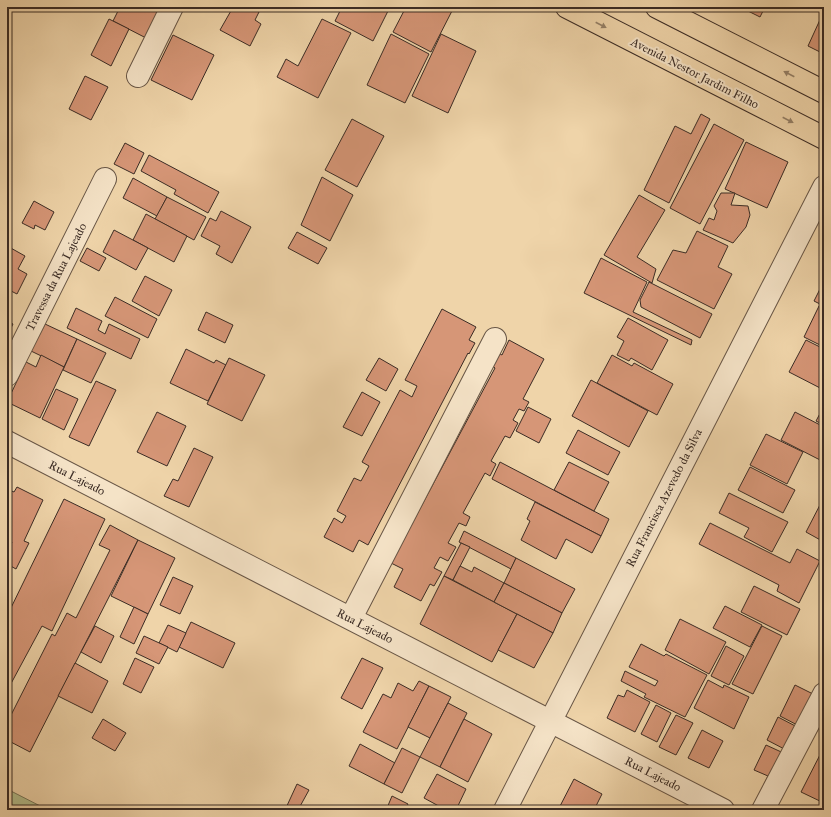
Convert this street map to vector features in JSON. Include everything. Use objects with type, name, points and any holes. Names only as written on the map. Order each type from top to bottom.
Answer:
[{"type":"main road","name":"Avenida Nestor Jardim Filho","points":[[567,7],[824,138]]},
{"type":"main road","points":[[657,7],[824,92]]},
{"type":"street","points":[[138,76],[172,7]]},
{"type":"street","name":"Travessa da Rua Lajeado","points":[[7,375],[105,179]]},
{"type":"street","name":"Rua Francisca Azevedo da Silva","points":[[505,810],[824,187]]},
{"type":"street","points":[[351,618],[495,339]]},
{"type":"street","name":"Rua Lajeado","points":[[7,442],[723,810]]},
{"type":"street","points":[[763,810],[824,694]]},
{"type":"green space","points":[[7,789],[48,810],[7,810]]},
{"type":"building","points":[[120,7],[162,7],[148,39],[113,21]]},
{"type":"building","points":[[239,7],[250,7],[259,12],[255,20],[261,24],[250,46],[220,30],[232,9],[237,11]]},
{"type":"building","points":[[342,7],[390,7],[373,41],[335,21]]},
{"type":"building","points":[[406,7],[454,7],[431,52],[393,32]]},
{"type":"building","points":[[740,7],[765,7],[760,17]]},
{"type":"building","points":[[824,11],[824,54],[808,46]]},
{"type":"building","points":[[109,19],[129,29],[111,66],[91,55]]},
{"type":"building","points":[[322,19],[351,33],[318,98],[277,77],[286,59],[298,66]]},
{"type":"building","points":[[391,34],[429,54],[405,103],[367,85]]},
{"type":"building","points":[[441,34],[476,51],[448,113],[412,96]]},
{"type":"building","points":[[173,35],[214,55],[192,100],[151,80]]},
{"type":"building","points":[[85,76],[108,87],[91,120],[69,109]]},
{"type":"building","points":[[701,114],[710,119],[669,203],[644,190],[675,126],[691,134]]},
{"type":"building","points":[[352,119],[384,136],[357,187],[325,170]]},
{"type":"building","points":[[714,124],[744,140],[700,224],[670,208]]},
{"type":"building","points":[[746,142],[788,162],[767,208],[725,189]]},
{"type":"building","points":[[125,143],[144,153],[134,174],[114,164]]},
{"type":"building","points":[[149,155],[219,192],[208,213],[174,194],[176,190],[141,171]]},
{"type":"building","points":[[322,177],[353,195],[330,241],[301,225]]},
{"type":"building","points":[[133,178],[167,197],[157,216],[123,198]]},
{"type":"building","points":[[721,193],[735,193],[731,205],[748,206],[750,215],[746,227],[733,243],[703,230],[709,218],[714,220],[717,211],[714,206]]},
{"type":"building","points":[[639,195],[665,210],[637,257],[656,269],[652,283],[604,255]]},
{"type":"building","points":[[167,197],[206,217],[194,240],[155,219]]},
{"type":"building","points":[[34,201],[54,212],[45,230],[35,225],[34,229],[22,223]]},
{"type":"building","points":[[221,211],[251,227],[232,263],[216,254],[220,246],[201,236],[210,218],[216,221]]},
{"type":"building","points":[[146,214],[187,236],[174,262],[133,240]]},
{"type":"building","points":[[114,230],[148,248],[136,270],[103,252]]},
{"type":"building","points":[[697,231],[728,246],[718,267],[732,274],[714,309],[657,280],[673,250],[686,253]]},
{"type":"building","points":[[297,232],[327,248],[318,264],[288,248]]},
{"type":"building","points":[[9,247],[25,256],[18,269],[27,274],[17,294],[7,289],[7,250]]},
{"type":"building","points":[[87,248],[106,258],[99,271],[80,261]]},
{"type":"building","points":[[601,258],[647,282],[633,312],[692,340],[691,345],[584,293]]},
{"type":"building","points":[[145,276],[172,290],[159,316],[132,301]]},
{"type":"building","points":[[824,281],[824,306],[814,301]]},
{"type":"building","points":[[649,282],[712,314],[700,338],[641,307],[640,300]]},
{"type":"building","points":[[115,297],[157,319],[148,338],[105,316]]},
{"type":"building","points":[[819,306],[824,309],[824,347],[804,337]]},
{"type":"building","points":[[76,308],[102,321],[98,330],[105,334],[109,324],[140,339],[131,359],[67,328]]},
{"type":"building","points":[[442,309],[476,327],[469,340],[475,343],[469,354],[468,353],[368,545],[359,540],[353,552],[324,537],[334,518],[342,523],[346,516],[337,511],[354,478],[361,481],[369,466],[362,462],[400,390],[412,397],[417,386],[405,380]]},
{"type":"building","points":[[206,312],[233,325],[225,343],[198,330]]},
{"type":"building","points":[[628,318],[668,340],[652,370],[631,358],[629,361],[617,355],[624,341],[617,337]]},
{"type":"building","points":[[7,321],[13,324],[7,336]]},
{"type":"building","points":[[45,324],[77,339],[64,367],[31,351]]},
{"type":"building","points":[[77,339],[106,353],[91,383],[63,370]]},
{"type":"building","points":[[509,340],[544,359],[523,399],[529,402],[524,411],[519,409],[513,420],[518,423],[510,438],[505,436],[491,461],[496,464],[490,476],[485,473],[463,513],[470,517],[466,526],[459,523],[448,543],[456,547],[448,561],[440,557],[434,568],[442,572],[434,586],[430,584],[421,601],[394,587],[403,569],[391,563],[495,368],[491,365],[498,353],[502,355]]},
{"type":"building","points":[[806,340],[824,349],[824,390],[789,372]]},
{"type":"building","points":[[186,349],[214,363],[216,360],[226,365],[208,401],[170,383]]},
{"type":"building","points":[[41,355],[64,367],[40,418],[7,402],[26,362],[36,367]]},
{"type":"building","points":[[612,355],[632,366],[634,363],[673,384],[657,415],[597,383]]},
{"type":"building","points":[[229,358],[265,375],[242,421],[207,404]]},
{"type":"building","points":[[379,358],[398,369],[386,391],[366,380]]},
{"type":"building","points":[[591,380],[648,411],[629,447],[572,416]]},
{"type":"building","points":[[96,381],[116,390],[89,446],[69,437]]},
{"type":"building","points":[[56,389],[78,399],[64,430],[42,419]]},
{"type":"building","points":[[362,392],[380,402],[362,436],[343,427]]},
{"type":"building","points":[[824,406],[824,425],[816,421]]},
{"type":"building","points":[[528,407],[551,419],[539,443],[516,431]]},
{"type":"building","points":[[157,412],[186,426],[167,466],[137,452]]},
{"type":"building","points":[[795,412],[824,427],[824,462],[781,440]]},
{"type":"building","points":[[578,430],[620,452],[608,475],[566,453]]},
{"type":"building","points":[[766,434],[803,452],[787,484],[750,465]]},
{"type":"building","points":[[194,448],[213,457],[189,507],[164,496],[173,479],[178,481]]},
{"type":"building","points":[[500,462],[609,519],[601,536],[492,479]]},
{"type":"building","points":[[569,462],[609,482],[594,511],[554,490]]},
{"type":"building","points":[[750,467],[795,490],[783,513],[738,490]]},
{"type":"building","points":[[17,487],[43,500],[24,541],[29,543],[16,569],[7,564],[7,552],[12,542],[7,540],[7,489],[14,492]]},
{"type":"building","points":[[729,493],[788,522],[772,552],[744,537],[749,528],[719,513]]},
{"type":"building","points":[[64,499],[105,519],[52,631],[42,626],[7,691],[7,616]]},
{"type":"building","points":[[822,501],[824,502],[824,542],[806,532]]},
{"type":"building","points":[[535,502],[601,536],[592,553],[566,539],[556,559],[521,540],[530,521],[527,519]]},
{"type":"building","points":[[710,523],[790,563],[797,549],[820,561],[799,603],[777,591],[779,585],[699,544]]},
{"type":"building","points":[[110,525],[138,540],[30,752],[7,740],[7,718],[9,719],[52,634],[55,636],[67,613],[76,618],[110,550],[99,545]]},
{"type":"building","points":[[464,531],[516,558],[511,569],[459,542]]},
{"type":"building","points":[[138,540],[175,558],[148,614],[111,596]]},
{"type":"building","points":[[461,543],[470,547],[453,580],[444,576]]},
{"type":"building","points":[[516,558],[575,589],[562,613],[504,583]]},
{"type":"building","points":[[460,566],[472,572],[474,567],[504,583],[494,602],[453,580]]},
{"type":"building","points":[[444,576],[517,614],[492,662],[420,624]]},
{"type":"building","points":[[173,577],[193,586],[180,614],[160,605]]},
{"type":"building","points":[[504,583],[562,613],[553,633],[494,602]]},
{"type":"building","points":[[754,586],[800,609],[787,635],[741,612]]},
{"type":"building","points":[[725,606],[762,625],[750,647],[713,628]]},
{"type":"building","points":[[134,607],[148,614],[134,644],[120,637]]},
{"type":"building","points":[[517,614],[553,633],[534,668],[498,650]]},
{"type":"building","points":[[680,619],[726,642],[709,674],[665,650]]},
{"type":"building","points":[[191,622],[235,643],[223,668],[179,647]]},
{"type":"building","points":[[168,625],[186,633],[177,652],[159,643]]},
{"type":"building","points":[[95,626],[114,636],[101,663],[81,652]]},
{"type":"building","points":[[762,626],[782,636],[753,694],[732,684]]},
{"type":"building","points":[[144,636],[168,647],[159,664],[136,653]]},
{"type":"building","points":[[641,644],[664,656],[666,654],[707,675],[685,717],[644,697],[646,694],[621,681],[625,671],[655,686],[658,681],[629,667]]},
{"type":"building","points":[[726,646],[744,656],[729,685],[711,676]]},
{"type":"building","points":[[135,658],[154,667],[141,693],[123,684]]},
{"type":"building","points":[[362,658],[383,668],[362,709],[341,698]]},
{"type":"building","points":[[75,663],[108,681],[92,713],[58,696]]},
{"type":"building","points":[[708,680],[723,688],[724,685],[749,697],[734,729],[694,708]]},
{"type":"building","points":[[419,681],[429,686],[397,749],[363,732],[383,694],[391,698],[398,683],[413,691]]},
{"type":"building","points":[[795,685],[819,697],[803,728],[780,716]]},
{"type":"building","points":[[429,686],[451,697],[430,738],[408,727]]},
{"type":"building","points":[[627,690],[650,702],[635,732],[607,718],[618,695],[624,697]]},
{"type":"building","points":[[448,703],[467,713],[440,767],[420,757]]},
{"type":"building","points":[[656,705],[671,713],[657,742],[641,734]]},
{"type":"building","points":[[676,715],[693,723],[676,755],[659,747]]},
{"type":"building","points":[[778,717],[801,729],[790,752],[767,740]]},
{"type":"building","points":[[103,719],[126,733],[115,751],[92,738]]},
{"type":"building","points":[[464,719],[492,734],[468,782],[440,767]]},
{"type":"building","points":[[702,730],[723,741],[709,768],[688,758]]},
{"type":"building","points":[[360,744],[395,763],[384,784],[349,766]]},
{"type":"building","points":[[766,745],[790,756],[768,799],[759,795],[768,776],[754,770]]},
{"type":"building","points":[[824,747],[824,803],[801,792]]},
{"type":"building","points":[[402,748],[420,757],[402,793],[384,784]]},
{"type":"building","points":[[437,774],[466,789],[456,810],[446,810],[424,798]]},
{"type":"building","points":[[574,779],[602,794],[594,810],[558,810]]},
{"type":"building","points":[[297,784],[309,790],[298,810],[285,810]]},
{"type":"building","points":[[392,796],[408,804],[405,810],[391,810],[387,808]]}]
